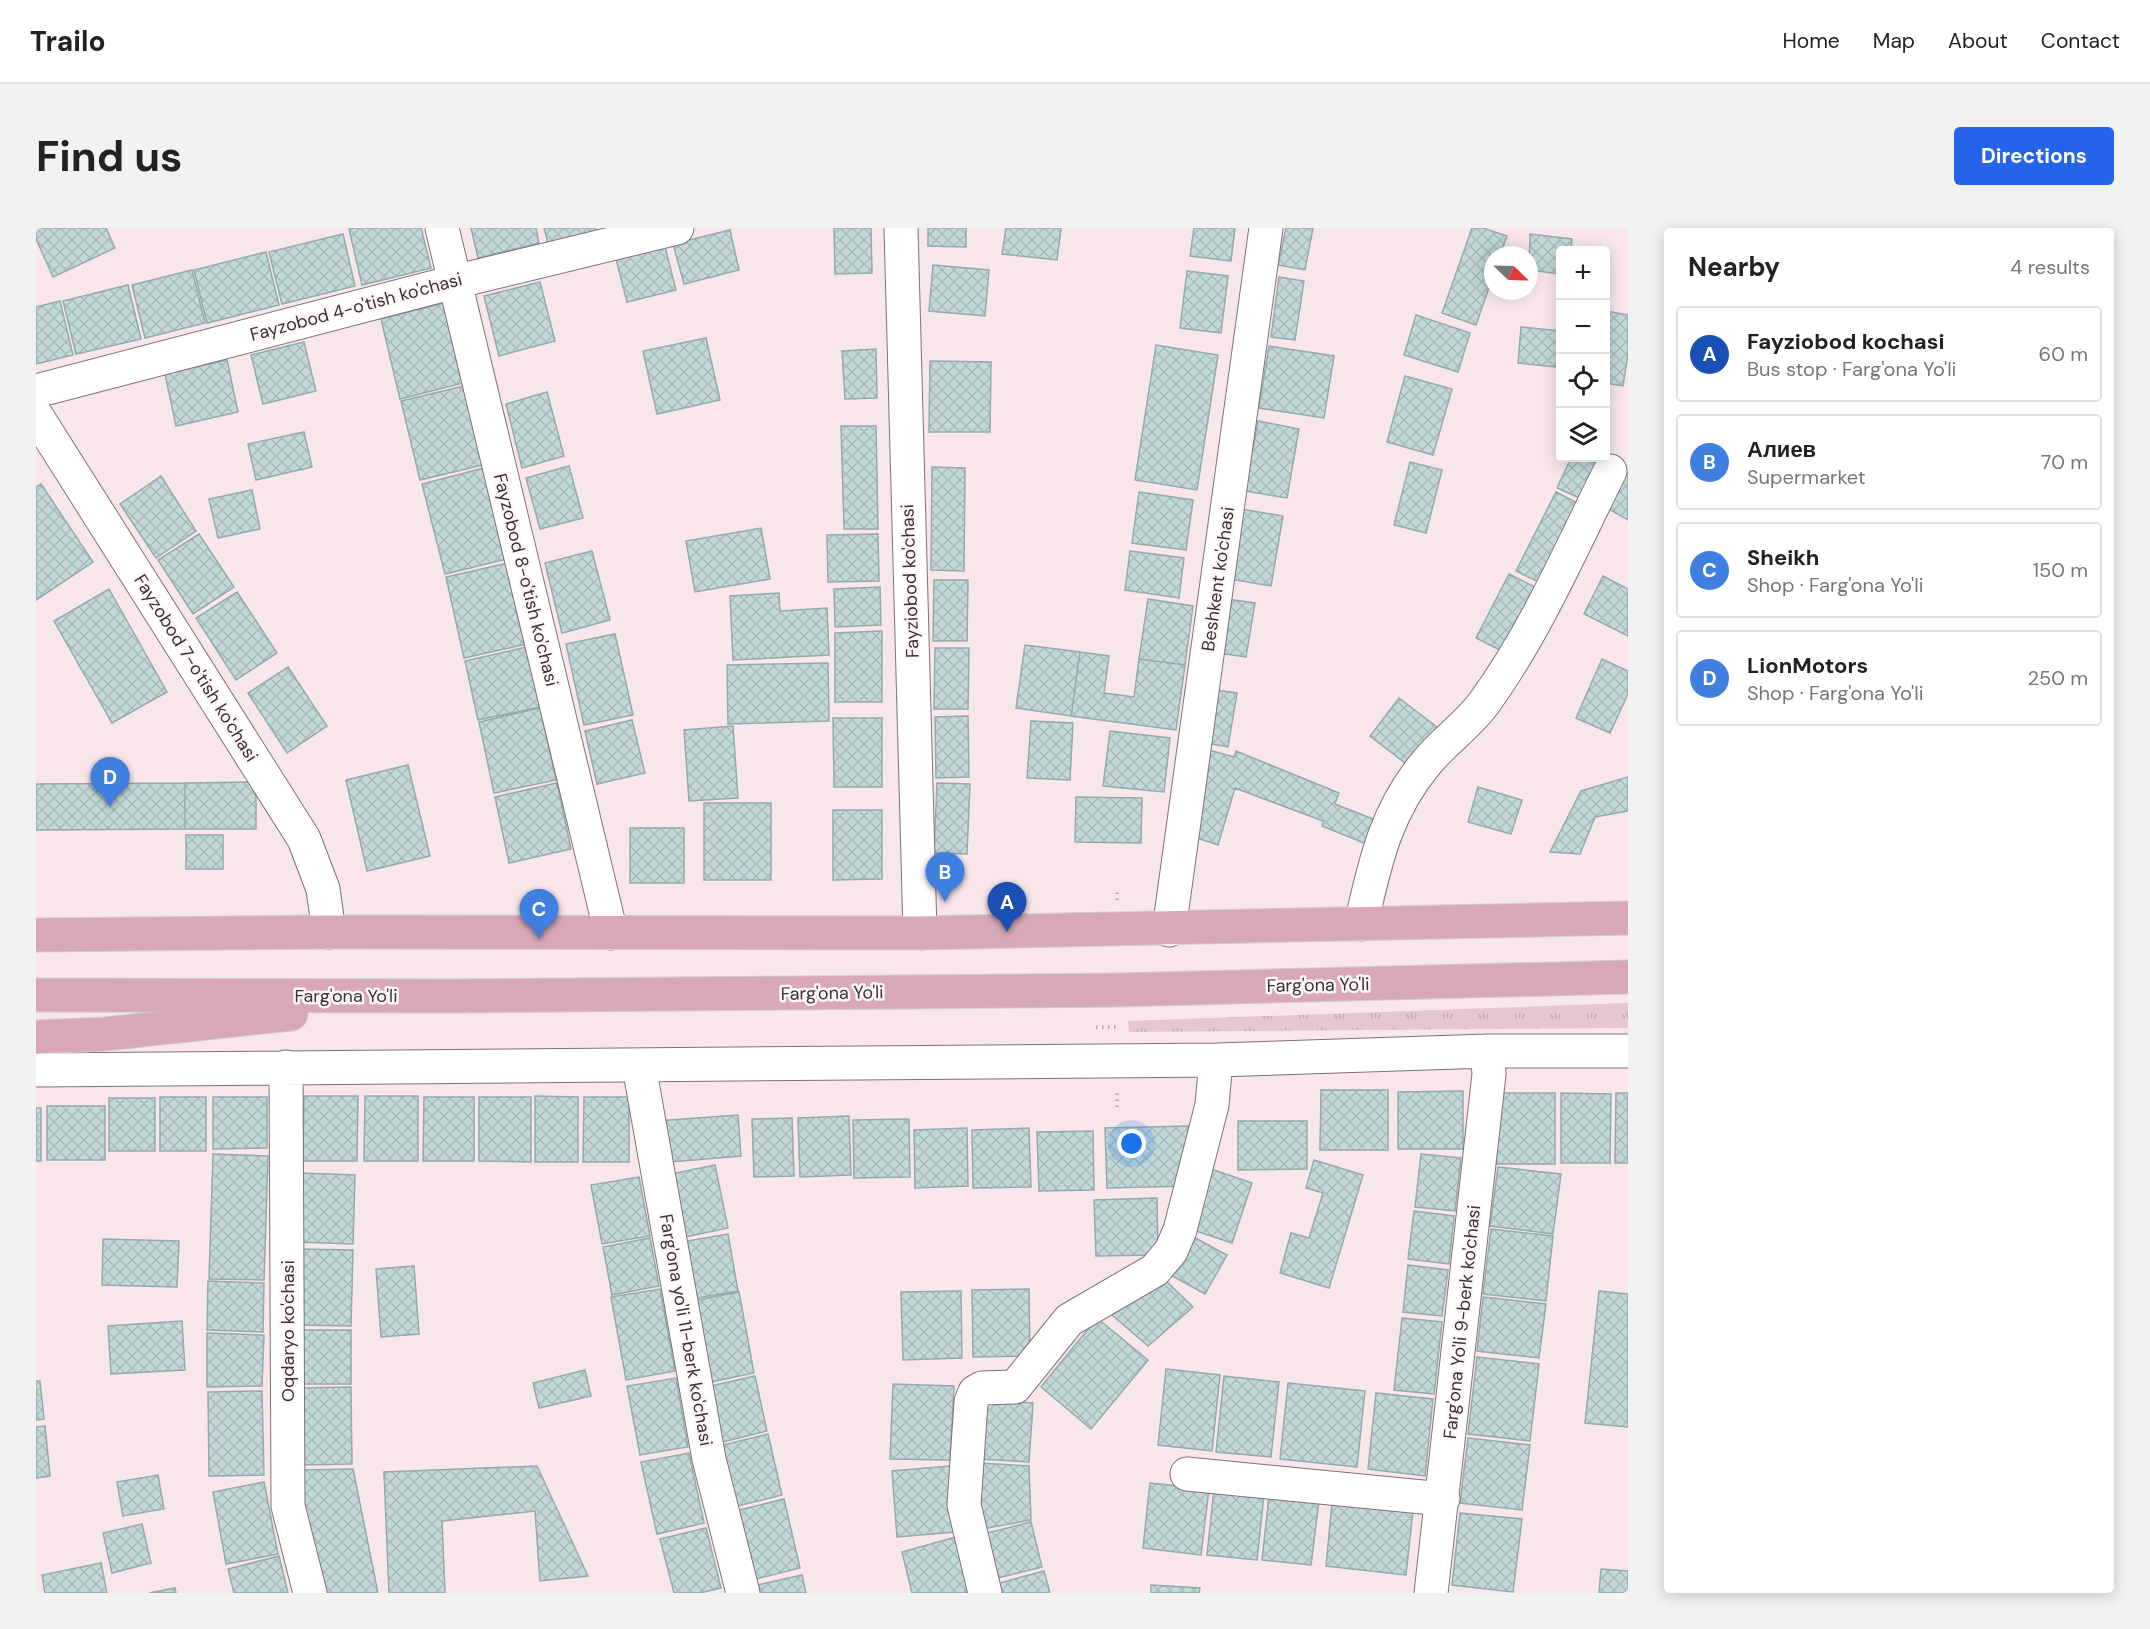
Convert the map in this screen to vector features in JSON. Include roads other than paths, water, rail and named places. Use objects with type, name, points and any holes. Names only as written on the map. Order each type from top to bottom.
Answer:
[{"type":"main road","points":[[36,935],[329,932],[920,933],[1169,930],[1628,918]]},
{"type":"main road","name":"Farg'ona Yo'li","points":[[36,995],[452,996],[1117,990],[1628,977]]},
{"type":"main road","points":[[36,1036],[105,1034],[452,996]]},
{"type":"street","name":"Fayzobod 8-o'tish ko'chasi","points":[[442,228],[611,933]]},
{"type":"street","name":"Fayzobod 4-o'tish ko'chasi","points":[[36,391],[454,282],[677,228]]},
{"type":"street","name":"Fayziobod ko'chasi","points":[[901,228],[920,933]]},
{"type":"street","name":"Beshkent ko'chasi","points":[[1169,930],[1266,228]]},
{"type":"street","name":"Fayzobod 7-o'tish ko'chasi","points":[[36,415],[304,839],[323,889],[329,932]]},
{"type":"street","points":[[1360,924],[1381,840],[1400,797],[1427,761],[1483,705],[1537,618],[1610,471]]},
{"type":"street","points":[[36,1070],[1216,1060],[1487,1051],[1628,1051]]},
{"type":"street","name":"Farg'ona Yo'li 9-berk ko'chasi","points":[[1431,1593],[1489,1074],[1487,1051]]},
{"type":"street","points":[[984,1593],[964,1505],[971,1402],[975,1392],[982,1388],[1015,1387],[1069,1320],[1155,1270],[1171,1251],[1180,1230],[1212,1105],[1216,1060]]},
{"type":"street","name":"Farg'ona yo'li 11-berk ko'chasi","points":[[639,1065],[709,1459],[743,1593]]},
{"type":"street","name":"Oqdaryo ko'chasi","points":[[286,1067],[288,1506],[310,1593]]},
{"type":"street","points":[[1187,1474],[1443,1499]]},
{"type":"place","name":"LionMotors","points":[[110,807]]},
{"type":"place","name":"Алиев","points":[[945,902]]},
{"type":"place","name":"Fayziobod kochasi","points":[[1007,932]]},
{"type":"place","name":"Sheikh","points":[[539,939]]}]
